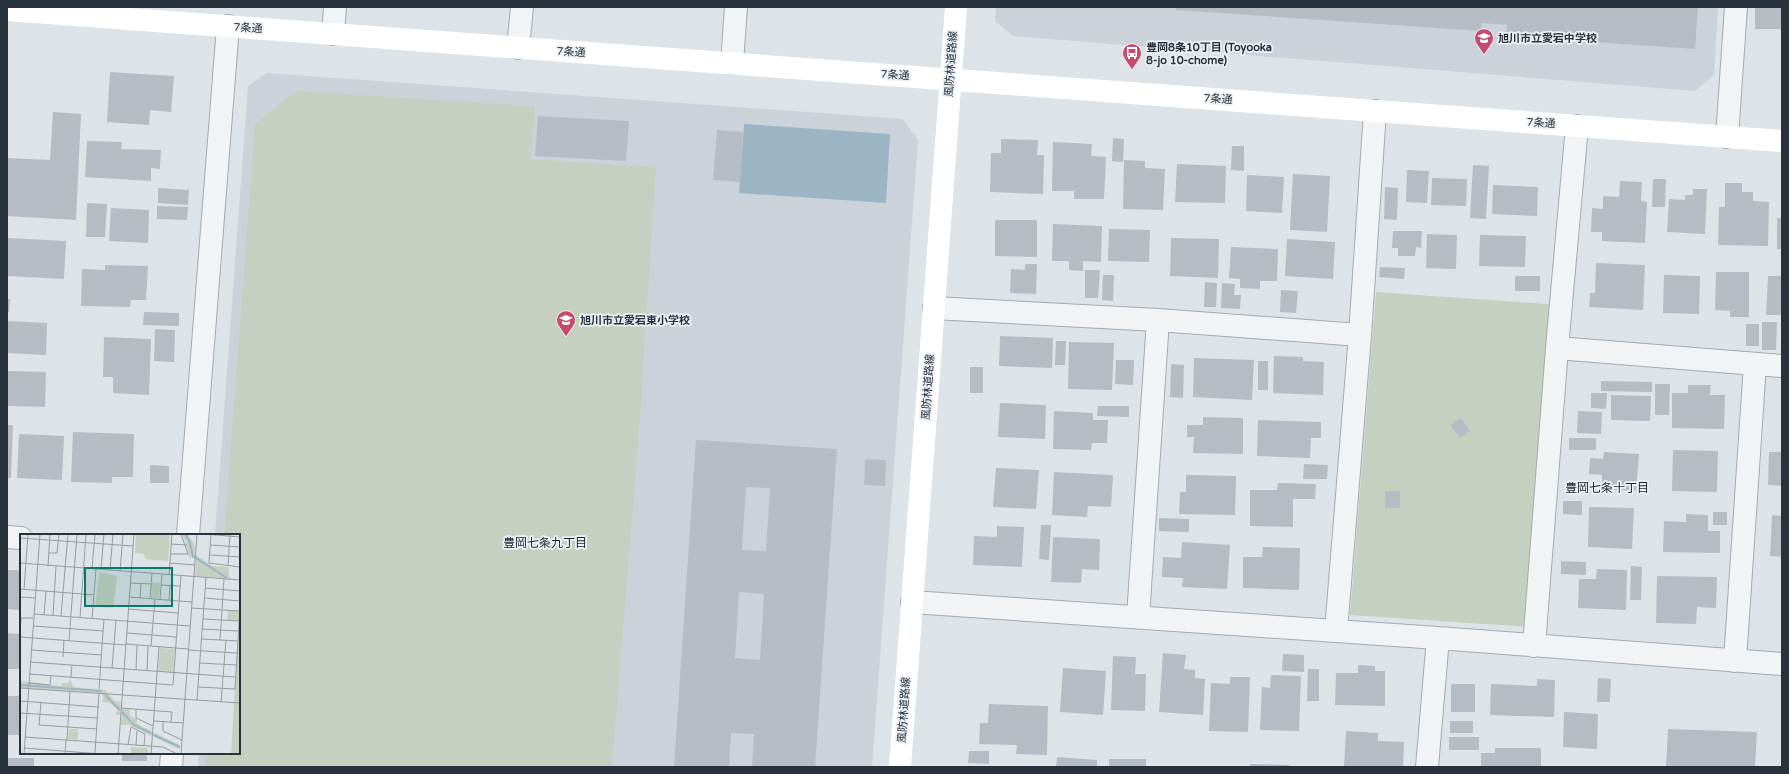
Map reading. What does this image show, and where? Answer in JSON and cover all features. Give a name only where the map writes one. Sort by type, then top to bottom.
[{"type":"street","points":[[334,34],[336,7]]},
{"type":"street","points":[[518,48],[522,7]]},
{"type":"street","points":[[732,63],[736,7]]},
{"type":"street","name":"風防林道路線","points":[[900,767],[956,7]]},
{"type":"street","points":[[1727,137],[1736,7]]},
{"type":"street","name":"7条通","points":[[7,10],[152,14],[228,26],[1782,141]]},
{"type":"street","points":[[188,534],[228,26]]},
{"type":"street","points":[[1336,631],[1360,335],[1374,111]]},
{"type":"street","points":[[1534,646],[1557,348],[1577,126]]},
{"type":"street","points":[[934,308],[1158,320],[1360,335]]},
{"type":"street","points":[[1138,616],[1158,320]]},
{"type":"street","points":[[1557,348],[1782,366]]},
{"type":"street","points":[[1735,661],[1755,364]]},
{"type":"street","points":[[7,537],[20,538]]},
{"type":"street","points":[[912,602],[1138,616],[1782,664]]},
{"type":"street","points":[[1427,767],[1438,638]]},
{"type":"street","points":[[171,767],[172,754]]},
{"type":"shaded area","name":"旭川市立愛宕中学校","points":[[996,7],[1718,7],[1714,75],[1695,91],[1013,36],[995,21]]},
{"type":"shaded area","name":"旭川市立愛宕東小学校","points":[[267,73],[903,119],[918,140],[872,767],[198,767],[199,754],[240,754],[240,534],[215,534],[248,86]]},
{"type":"green space","points":[[296,91],[535,106],[531,159],[656,167],[639,432],[612,767],[206,767],[207,754],[240,754],[240,534],[224,534],[255,124]]},
{"type":"green space","points":[[1376,292],[1549,304],[1528,627],[1350,615]]},
{"type":"water","points":[[744,124],[890,134],[886,203],[739,193]]},
{"type":"building","points":[[1176,7],[1698,7],[1695,49],[1506,36],[1507,25],[1481,23],[1481,31],[1176,10]]},
{"type":"building","points":[[1755,7],[1782,7],[1782,29],[1755,29]]},
{"type":"building","points":[[110,72],[174,76],[171,112],[150,110],[149,125],[107,122]]},
{"type":"building","points":[[53,112],[81,114],[76,220],[7,216],[7,158],[50,160]]},
{"type":"building","points":[[538,116],[629,121],[626,161],[535,156]]},
{"type":"building","points":[[717,130],[743,132],[740,182],[713,180]]},
{"type":"building","points":[[1113,138],[1124,139],[1123,162],[1112,161]]},
{"type":"building","points":[[1001,139],[1038,140],[1037,155],[1044,155],[1043,194],[990,192],[991,153],[1001,153]]},
{"type":"building","points":[[87,141],[122,142],[121,149],[161,150],[160,169],[151,168],[151,181],[85,177]]},
{"type":"building","points":[[1053,142],[1092,144],[1091,156],[1106,157],[1104,199],[1074,199],[1074,191],[1052,191]]},
{"type":"building","points":[[1232,146],[1244,146],[1244,171],[1231,170]]},
{"type":"building","points":[[1124,160],[1145,161],[1145,168],[1165,169],[1163,210],[1123,209]]},
{"type":"building","points":[[1177,164],[1226,166],[1225,203],[1175,202]]},
{"type":"building","points":[[1473,165],[1489,166],[1486,219],[1470,218]]},
{"type":"building","points":[[1407,170],[1429,171],[1427,203],[1406,202]]},
{"type":"building","points":[[1293,174],[1330,176],[1327,232],[1290,230]]},
{"type":"building","points":[[1247,175],[1284,177],[1282,213],[1246,211]]},
{"type":"building","points":[[1432,178],[1467,179],[1466,206],[1431,205]]},
{"type":"building","points":[[1653,179],[1666,179],[1665,207],[1652,207]]},
{"type":"building","points":[[1620,181],[1642,182],[1641,201],[1647,202],[1645,243],[1602,241],[1602,232],[1591,232],[1592,208],[1603,209],[1603,196],[1619,197]]},
{"type":"building","points":[[1725,183],[1742,183],[1742,192],[1753,192],[1753,201],[1769,202],[1768,246],[1718,245],[1719,207],[1725,207]]},
{"type":"building","points":[[1493,185],[1538,187],[1537,216],[1492,214]]},
{"type":"building","points":[[1385,187],[1398,188],[1397,220],[1384,219]]},
{"type":"building","points":[[158,188],[189,190],[188,205],[158,203]]},
{"type":"building","points":[[1693,189],[1707,189],[1705,234],[1667,232],[1669,199],[1685,200],[1685,195],[1693,195]]},
{"type":"building","points":[[87,203],[107,204],[105,237],[86,237]]},
{"type":"building","points":[[157,206],[188,207],[187,220],[157,219]]},
{"type":"building","points":[[111,208],[149,210],[148,243],[109,241]]},
{"type":"building","points":[[1777,218],[1782,218],[1782,249],[1777,249]]},
{"type":"building","points":[[995,220],[1037,220],[1037,257],[995,256]]},
{"type":"building","points":[[1053,224],[1102,226],[1101,262],[1083,261],[1083,271],[1069,270],[1069,261],[1052,261]]},
{"type":"building","points":[[1109,229],[1150,230],[1149,262],[1108,261]]},
{"type":"building","points":[[1393,231],[1422,231],[1421,248],[1416,247],[1415,256],[1398,256],[1398,248],[1392,248]]},
{"type":"building","points":[[1427,234],[1457,235],[1456,269],[1426,268]]},
{"type":"building","points":[[1480,235],[1526,236],[1525,267],[1479,266]]},
{"type":"building","points":[[7,238],[66,241],[64,279],[7,276]]},
{"type":"building","points":[[1171,238],[1219,239],[1218,278],[1170,276]]},
{"type":"building","points":[[1287,239],[1335,242],[1333,279],[1285,276]]},
{"type":"building","points":[[1231,247],[1278,249],[1277,281],[1260,281],[1260,289],[1240,288],[1240,279],[1229,278]]},
{"type":"building","points":[[1596,263],[1645,265],[1643,310],[1589,307],[1590,293],[1595,293]]},
{"type":"building","points":[[1025,264],[1037,264],[1036,294],[1010,293],[1011,269],[1025,270]]},
{"type":"building","points":[[105,265],[148,266],[146,300],[131,300],[130,307],[81,306],[82,269],[105,270]]},
{"type":"building","points":[[1380,267],[1405,268],[1404,279],[1379,277]]},
{"type":"building","points":[[1085,270],[1100,270],[1098,298],[1085,298]]},
{"type":"building","points":[[1716,272],[1749,272],[1749,317],[1730,317],[1730,311],[1715,310]]},
{"type":"building","points":[[1103,275],[1114,275],[1113,301],[1102,300]]},
{"type":"building","points":[[1664,275],[1700,276],[1699,314],[1663,313]]},
{"type":"building","points":[[1515,276],[1540,276],[1540,291],[1515,291]]},
{"type":"building","points":[[1768,276],[1782,276],[1782,315],[1766,315]]},
{"type":"building","points":[[1205,282],[1217,283],[1216,307],[1204,307]]},
{"type":"building","points":[[1222,283],[1235,284],[1234,295],[1241,295],[1240,309],[1221,308]]},
{"type":"building","points":[[1281,290],[1298,291],[1296,313],[1280,312]]},
{"type":"building","points":[[7,299],[10,299],[9,312],[7,312]]},
{"type":"building","points":[[144,312],[179,313],[179,326],[143,325]]},
{"type":"building","points":[[7,321],[47,323],[46,355],[7,353]]},
{"type":"building","points":[[1762,322],[1777,322],[1776,350],[1762,350]]},
{"type":"building","points":[[1746,324],[1759,324],[1759,346],[1746,346]]},
{"type":"building","points":[[155,329],[175,330],[174,362],[154,361]]},
{"type":"building","points":[[1000,336],[1053,338],[1052,368],[999,366]]},
{"type":"building","points":[[104,337],[151,339],[149,395],[113,393],[113,377],[103,377]]},
{"type":"building","points":[[1056,341],[1066,341],[1065,365],[1055,365]]},
{"type":"building","points":[[1069,342],[1114,343],[1112,390],[1068,389]]},
{"type":"building","points":[[1274,356],[1303,357],[1303,361],[1324,362],[1323,395],[1273,393]]},
{"type":"building","points":[[1194,358],[1254,360],[1252,400],[1193,397]]},
{"type":"building","points":[[1116,360],[1134,360],[1133,385],[1115,384]]},
{"type":"building","points":[[1258,361],[1268,361],[1268,390],[1258,390]]},
{"type":"building","points":[[1171,364],[1184,365],[1183,398],[1170,397]]},
{"type":"building","points":[[970,367],[983,367],[983,393],[970,393]]},
{"type":"building","points":[[7,371],[46,372],[45,407],[7,406]]},
{"type":"building","points":[[1601,381],[1652,382],[1652,392],[1601,391]]},
{"type":"building","points":[[1655,384],[1670,384],[1669,415],[1655,415]]},
{"type":"building","points":[[1688,385],[1711,385],[1710,395],[1725,395],[1724,429],[1672,428],[1672,393],[1688,393]]},
{"type":"building","points":[[1591,393],[1607,393],[1606,409],[1591,408]]},
{"type":"building","points":[[1611,395],[1651,396],[1650,421],[1611,420]]},
{"type":"building","points":[[1000,403],[1046,405],[1045,439],[998,437]]},
{"type":"building","points":[[1098,406],[1129,406],[1129,417],[1097,416]]},
{"type":"building","points":[[1054,411],[1093,413],[1093,420],[1108,420],[1107,443],[1092,443],[1091,450],[1053,449]]},
{"type":"building","points":[[1578,411],[1602,412],[1601,434],[1577,433]]},
{"type":"building","points":[[1203,417],[1243,418],[1243,454],[1193,453],[1194,437],[1187,437],[1187,425],[1203,425]]},
{"type":"building","points":[[1461,418],[1470,431],[1460,438],[1450,425]]},
{"type":"building","points":[[1258,420],[1321,422],[1321,438],[1311,438],[1310,458],[1257,456]]},
{"type":"building","points":[[7,425],[13,425],[11,478],[7,478]]},
{"type":"building","points":[[73,432],[134,434],[133,477],[112,477],[112,483],[71,482]]},
{"type":"building","points":[[19,434],[64,436],[62,480],[17,478]]},
{"type":"building","points":[[1569,438],[1596,438],[1596,450],[1569,450]]},
{"type":"building","points":[[696,440],[837,449],[815,767],[752,767],[754,734],[731,733],[729,767],[674,767]],"holes":[[[746,487],[770,488],[766,551],[742,550]],[[739,592],[764,594],[760,660],[735,658]]]},
{"type":"building","points":[[1673,450],[1718,451],[1717,492],[1672,491]]},
{"type":"building","points":[[1604,452],[1639,454],[1636,491],[1602,489],[1602,475],[1589,474],[1590,458],[1603,459]]},
{"type":"building","points":[[1769,452],[1782,452],[1782,486],[1768,485]]},
{"type":"building","points":[[865,459],[886,460],[885,486],[864,485]]},
{"type":"building","points":[[1304,464],[1328,465],[1327,479],[1303,479]]},
{"type":"building","points":[[150,465],[169,466],[169,483],[150,483]]},
{"type":"building","points":[[996,468],[1039,470],[1036,509],[993,507]]},
{"type":"building","points":[[1054,472],[1113,475],[1111,507],[1088,506],[1087,517],[1052,515]]},
{"type":"building","points":[[1186,475],[1236,476],[1235,515],[1179,514],[1180,492],[1186,492]]},
{"type":"building","points":[[1278,483],[1316,484],[1315,499],[1293,499],[1293,527],[1250,526],[1250,490],[1277,490]]},
{"type":"building","points":[[1385,491],[1400,491],[1400,508],[1385,508]]},
{"type":"building","points":[[1563,501],[1582,501],[1582,515],[1563,514]]},
{"type":"building","points":[[1589,507],[1634,508],[1632,549],[1588,547]]},
{"type":"building","points":[[1713,512],[1727,512],[1727,525],[1713,525]]},
{"type":"building","points":[[1686,514],[1708,515],[1708,531],[1720,531],[1720,553],[1663,552],[1664,521],[1686,522]]},
{"type":"building","points":[[1772,515],[1782,516],[1782,557],[1770,556]]},
{"type":"building","points":[[1159,518],[1189,519],[1189,532],[1159,531]]},
{"type":"building","points":[[1041,525],[1051,525],[1049,560],[1039,559]]},
{"type":"building","points":[[997,526],[1024,527],[1022,567],[973,565],[974,536],[997,537]]},
{"type":"building","points":[[1053,537],[1100,539],[1099,570],[1082,569],[1081,583],[1051,582]]},
{"type":"building","points":[[1182,542],[1230,545],[1227,589],[1182,587],[1183,578],[1162,577],[1163,557],[1181,558]]},
{"type":"building","points":[[1263,547],[1300,548],[1299,590],[1243,588],[1243,557],[1262,557]]},
{"type":"building","points":[[1561,561],[1586,562],[1586,575],[1561,574]]},
{"type":"building","points":[[1631,566],[1642,567],[1641,600],[1630,600]]},
{"type":"building","points":[[1597,569],[1627,570],[1626,610],[1578,608],[1579,579],[1596,579]]},
{"type":"building","points":[[7,570],[20,570],[19,610],[7,609]]},
{"type":"building","points":[[1657,576],[1717,577],[1716,608],[1697,607],[1696,624],[1656,623]]},
{"type":"building","points":[[7,633],[20,634],[20,669],[7,669]]},
{"type":"building","points":[[1163,653],[1186,655],[1184,669],[1195,670],[1195,678],[1205,679],[1203,715],[1159,712]]},
{"type":"building","points":[[1283,654],[1304,655],[1304,672],[1282,671]]},
{"type":"building","points":[[1113,656],[1136,657],[1135,674],[1146,674],[1145,711],[1111,710]]},
{"type":"building","points":[[1358,665],[1375,666],[1375,671],[1385,671],[1385,706],[1335,705],[1336,673],[1358,673]]},
{"type":"building","points":[[1063,668],[1106,671],[1103,715],[1060,712]]},
{"type":"building","points":[[1308,669],[1319,669],[1319,701],[1307,701]]},
{"type":"building","points":[[1271,675],[1301,676],[1299,731],[1260,730],[1262,687],[1270,688]]},
{"type":"building","points":[[1230,677],[1250,677],[1248,732],[1209,731],[1211,683],[1230,684]]},
{"type":"building","points":[[1598,678],[1611,679],[1610,702],[1597,702]]},
{"type":"building","points":[[1537,679],[1555,680],[1554,717],[1490,715],[1491,684],[1537,686]]},
{"type":"building","points":[[1451,684],[1475,684],[1475,712],[1451,712]]},
{"type":"building","points":[[7,696],[20,696],[20,735],[7,735]]},
{"type":"building","points":[[989,704],[1048,706],[1047,755],[1016,754],[1017,745],[979,744],[980,723],[988,723]]},
{"type":"building","points":[[1564,712],[1598,714],[1597,749],[1563,747]]},
{"type":"building","points":[[1450,721],[1473,721],[1473,733],[1450,733]]},
{"type":"building","points":[[1668,729],[1757,732],[1755,767],[1666,767]]},
{"type":"building","points":[[1346,731],[1378,733],[1378,741],[1404,742],[1403,767],[1344,767]]},
{"type":"building","points":[[1449,737],[1479,737],[1479,750],[1449,750]]},
{"type":"building","points":[[1495,748],[1541,748],[1541,767],[1481,767],[1481,753],[1495,753]]},
{"type":"building","points":[[969,751],[989,751],[989,764],[968,763]]},
{"type":"building","points":[[122,754],[147,754],[147,761],[122,761]]},
{"type":"building","points":[[1057,757],[1097,760],[1097,767],[1056,767]]},
{"type":"building","points":[[7,758],[34,758],[34,767],[7,767]]},
{"type":"building","points":[[1109,759],[1146,759],[1146,767],[1109,767]]},
{"type":"building","points":[[1250,764],[1289,765],[1289,767],[1250,767]]},
{"type":"place","name":"旭川市立愛宕中学校","points":[[1484,55]]},
{"type":"place","name":"豊岡8条10丁目 (Toyooka 8-jo 10-chome)","points":[[1132,70]]},
{"type":"place","name":"旭川市立愛宕東小学校","points":[[566,337]]},
{"type":"district","name":"豊岡七条十丁目","points":[[1607,488]]},
{"type":"district","name":"豊岡七条九丁目","points":[[545,543]]}]
